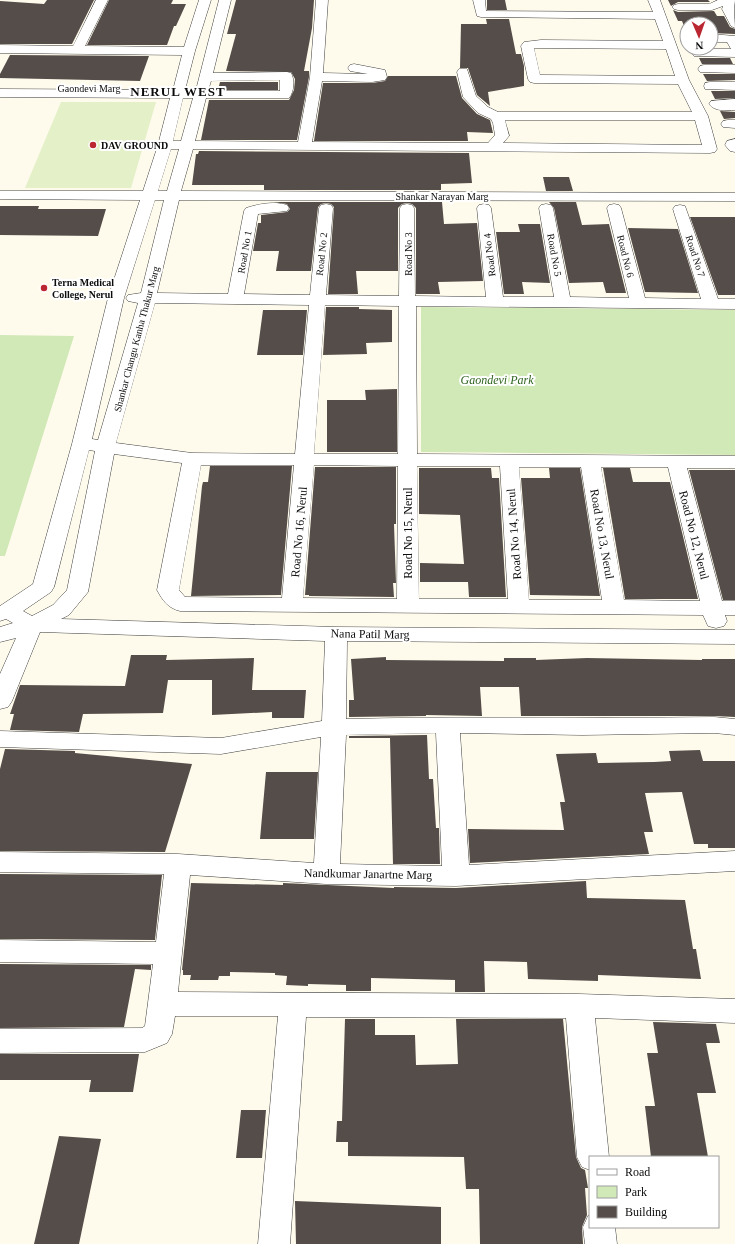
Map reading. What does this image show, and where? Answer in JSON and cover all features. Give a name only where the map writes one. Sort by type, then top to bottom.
[{"type":"street","points":[[77,50],[102,0]]},
{"type":"street","points":[[4,613],[42,587],[81,444],[116,298],[165,145],[204,0]]},
{"type":"street","name":"Shankar Changu Kanha Thakur Marg","points":[[0,635],[32,625],[61,610],[77,592],[106,446],[148,298],[173,195],[211,58],[225,0]]},
{"type":"street","points":[[304,146],[316,77],[322,0]]},
{"type":"street","points":[[479,0],[481,14],[660,16]]},
{"type":"street","points":[[165,145],[304,146],[496,143],[710,149],[701,116],[683,80],[654,0]]},
{"type":"street","points":[[678,7],[712,7],[715,4],[730,4],[735,24]]},
{"type":"street","points":[[719,39],[732,40],[735,46]]},
{"type":"street","points":[[670,45],[541,44],[527,46],[534,79],[683,80]]},
{"type":"street","points":[[0,49],[77,50],[188,55],[211,58]]},
{"type":"street","points":[[719,53],[735,53]]},
{"type":"street","points":[[316,77],[381,77],[381,74],[378,72],[354,68]]},
{"type":"street","points":[[704,69],[735,69]]},
{"type":"street","points":[[463,72],[470,97],[483,110],[496,116],[701,116]]},
{"type":"street","points":[[287,76],[281,84],[286,93],[284,95],[203,86],[252,78],[287,76]]},
{"type":"street","name":"Gaondevi Marg","points":[[0,93],[179,91],[203,86]]},
{"type":"street","points":[[710,86],[735,86]]},
{"type":"street","name":"Gaondevi Marg","points":[[0,87],[179,91]]},
{"type":"street","points":[[735,103],[716,104],[720,106],[735,106]]},
{"type":"street","points":[[613,106],[627,108],[664,126],[679,128]]},
{"type":"street","points":[[620,126],[641,124],[646,116],[657,109],[666,107]]},
{"type":"street","points":[[496,116],[500,123],[502,136],[496,143]]},
{"type":"street","points":[[431,136],[496,143]]},
{"type":"street","points":[[735,143],[732,145],[735,148]]},
{"type":"street","name":"Shankar Narayan Marg","points":[[0,195],[150,194],[735,197]]},
{"type":"street","points":[[326,208],[735,209]]},
{"type":"street","name":"Road No 1","points":[[235,299],[251,211],[256,209],[326,208]]},
{"type":"street","name":"Road No 2","points":[[305,460],[317,300],[326,208]]},
{"type":"street","name":"Road No 3","points":[[408,208],[408,460]]},
{"type":"street","name":"Road No 4","points":[[484,208],[495,302]]},
{"type":"street","name":"Road No 5","points":[[546,208],[563,302]]},
{"type":"street","name":"Road No 6","points":[[614,208],[638,303]]},
{"type":"street","name":"Road No 7","points":[[680,209],[711,304]]},
{"type":"street","points":[[116,298],[735,304]]},
{"type":"street","points":[[81,444],[106,446],[192,459],[735,462]]},
{"type":"street","points":[[192,459],[168,590],[172,598],[180,604],[735,608]]},
{"type":"street","name":"Road No 16, Nerul","points":[[292,605],[305,460]]},
{"type":"street","name":"Road No 15, Nerul","points":[[408,460],[408,606]]},
{"type":"street","name":"Road No 14, Nerul","points":[[509,461],[519,607]]},
{"type":"street","name":"Road No 13, Nerul","points":[[590,461],[614,608]]},
{"type":"street","name":"Road No 12, Nerul","points":[[676,462],[712,608],[728,638]]},
{"type":"street","name":"Nana Patil Marg","points":[[4,613],[32,625],[336,634],[728,638]]},
{"type":"street","points":[[0,701],[32,625]]},
{"type":"street","points":[[326,874],[334,727],[336,634]]},
{"type":"street","points":[[448,725],[456,876]]},
{"type":"street","points":[[0,739],[221,746],[334,727],[448,725],[582,727],[714,725],[735,727]]},
{"type":"street","name":"Nandkumar Janartne Marg","points":[[0,862],[178,864],[326,874],[456,876],[735,861]]},
{"type":"street","points":[[0,1041],[144,1040],[157,1034],[160,1024],[178,864]]},
{"type":"street","points":[[0,951],[168,953]]},
{"type":"street","points":[[162,1004],[579,1006],[735,1011]]},
{"type":"street","points":[[274,1244],[293,1004]]},
{"type":"street","points":[[579,1006],[593,1156]]},
{"type":"street","points":[[599,1228],[601,1244]]},
{"type":"green space","name":"DAV GROUND","points":[[61,102],[156,102],[131,188],[25,188]]},
{"type":"green space","name":"Gaondevi Park","points":[[421,307],[735,310],[735,455],[421,452]]},
{"type":"green space","points":[[0,335],[74,336],[5,556],[0,556]]},
{"type":"building","points":[[47,0],[94,0],[72,44],[0,44],[0,1],[44,4]]},
{"type":"building","points":[[109,0],[173,0],[171,4],[186,4],[176,26],[174,26],[167,45],[87,45]]},
{"type":"building","points":[[236,0],[314,0],[312,28],[304,71],[309,71],[309,77],[297,140],[201,140],[209,100],[289,100],[294,90],[295,79],[291,72],[226,71],[236,34],[227,34]]},
{"type":"building","points":[[487,0],[505,0],[507,10],[487,10]]},
{"type":"building","points":[[668,0],[708,0],[710,2],[678,2],[671,6]]},
{"type":"building","points":[[673,10],[678,12],[714,11],[717,16],[679,16],[678,21]]},
{"type":"building","points":[[719,16],[724,16],[730,27],[735,29],[735,34],[719,33]]},
{"type":"building","points":[[486,19],[509,19],[516,54],[521,54],[524,66],[524,86],[488,92],[490,106],[477,95],[468,68],[460,68],[461,24],[487,24]]},
{"type":"building","points":[[10,55],[149,56],[140,81],[0,78],[0,74]]},
{"type":"building","points":[[699,58],[730,58],[733,64],[702,64]]},
{"type":"building","points":[[703,74],[735,74],[735,80],[707,81]]},
{"type":"building","points":[[388,76],[456,76],[462,98],[477,114],[490,120],[493,133],[467,132],[468,141],[314,141],[323,83],[372,83],[385,81]]},
{"type":"building","points":[[220,82],[278,82],[278,90],[218,90]]},
{"type":"building","points":[[711,91],[735,91],[735,98],[715,99]]},
{"type":"building","points":[[720,111],[735,112],[735,118],[724,119]]},
{"type":"building","points":[[199,151],[469,153],[472,183],[441,184],[441,190],[264,190],[264,185],[192,185],[196,154],[198,154]]},
{"type":"building","points":[[543,177],[569,177],[573,191],[546,191]]},
{"type":"building","points":[[273,202],[442,202],[444,224],[477,223],[483,281],[438,282],[440,294],[416,294],[416,208],[412,204],[407,203],[402,204],[398,208],[398,271],[356,271],[358,294],[328,294],[334,207],[331,204],[326,203],[321,204],[318,207],[311,271],[276,271],[279,251],[253,251],[258,223],[261,223],[261,215],[287,212],[290,209],[287,204]]},
{"type":"building","points":[[549,202],[576,202],[582,225],[609,224],[626,293],[606,293],[603,282],[569,283],[554,208]]},
{"type":"building","points":[[0,206],[39,206],[38,209],[106,209],[98,236],[0,235]]},
{"type":"building","points":[[690,217],[735,217],[735,295],[718,295]]},
{"type":"building","points":[[518,224],[540,224],[550,283],[522,282],[524,294],[504,294],[496,232],[520,232]]},
{"type":"building","points":[[628,228],[678,229],[698,293],[645,292]]},
{"type":"building","points":[[326,307],[359,307],[359,309],[392,310],[392,342],[366,343],[367,354],[323,355]]},
{"type":"building","points":[[263,310],[307,310],[303,355],[257,355]]},
{"type":"building","points":[[397,389],[397,452],[327,452],[327,400],[366,400],[365,390]]},
{"type":"building","points":[[210,466],[292,466],[281,595],[191,596],[202,486],[203,482],[208,482]]},
{"type":"building","points":[[315,467],[396,467],[396,524],[394,524],[396,583],[393,583],[394,597],[305,595]]},
{"type":"building","points":[[419,468],[491,468],[492,478],[499,478],[506,597],[469,597],[468,582],[420,582],[420,563],[464,564],[460,515],[419,514]]},
{"type":"building","points":[[549,468],[580,468],[600,596],[530,595],[521,478],[550,478]]},
{"type":"building","points":[[603,468],[630,468],[633,482],[670,482],[698,599],[625,599]]},
{"type":"building","points":[[689,470],[735,470],[735,600],[723,600]]},
{"type":"building","points":[[131,655],[167,655],[166,660],[254,658],[252,690],[306,690],[304,718],[272,718],[272,712],[212,715],[212,680],[168,680],[163,713],[83,714],[79,732],[10,730],[14,714],[10,714],[20,685],[125,686]]},
{"type":"building","points":[[386,657],[386,660],[504,661],[504,658],[536,658],[536,660],[587,658],[702,660],[735,659],[735,717],[521,716],[519,687],[480,687],[482,716],[426,715],[349,717],[349,700],[354,700],[351,659]]},
{"type":"building","points":[[427,735],[429,779],[433,779],[436,828],[439,828],[440,864],[393,864],[390,738],[349,738],[349,736]]},
{"type":"building","points":[[5,749],[75,751],[75,753],[192,764],[165,852],[0,851],[0,769]]},
{"type":"building","points":[[700,750],[703,761],[735,761],[735,848],[708,848],[708,844],[694,844],[682,792],[645,793],[653,832],[644,832],[649,854],[470,863],[468,829],[564,830],[560,802],[565,802],[556,754],[596,753],[598,763],[654,762],[671,761],[669,751]]},
{"type":"building","points":[[266,772],[318,772],[314,839],[260,839]]},
{"type":"building","points":[[0,874],[162,875],[155,940],[0,939]]},
{"type":"building","points":[[586,881],[587,898],[685,900],[693,949],[696,949],[701,979],[598,975],[598,981],[528,979],[527,962],[484,961],[485,992],[455,992],[455,980],[371,978],[371,991],[346,991],[346,985],[286,985],[287,976],[275,975],[275,973],[230,972],[230,976],[219,976],[218,980],[190,980],[191,975],[183,975],[182,970],[191,883],[283,885],[283,883],[394,888],[456,888]]},
{"type":"building","points":[[0,964],[151,965],[151,970],[135,969],[124,1027],[0,1028]]},
{"type":"building","points":[[345,1019],[375,1019],[375,1035],[415,1035],[416,1065],[458,1064],[456,1019],[563,1019],[576,1157],[581,1168],[585,1170],[588,1188],[585,1188],[587,1215],[582,1227],[583,1244],[480,1244],[479,1189],[466,1189],[464,1157],[348,1156],[348,1142],[336,1142],[337,1121],[342,1121]]},
{"type":"building","points":[[653,1022],[716,1024],[720,1043],[706,1043],[716,1093],[697,1093],[708,1156],[651,1156],[645,1106],[655,1106],[647,1053],[658,1053]]},
{"type":"building","points":[[0,1054],[139,1054],[133,1092],[89,1092],[91,1080],[0,1080]]},
{"type":"building","points":[[241,1110],[266,1110],[262,1158],[236,1158]]},
{"type":"building","points":[[59,1136],[101,1139],[79,1244],[34,1244]]},
{"type":"building","points":[[295,1201],[441,1207],[441,1244],[296,1244]]},
{"type":"place","name":"DAV GROUND","points":[[93,145]]},
{"type":"place","name":"Terna Medical College, Nerul","points":[[44,288]]},
{"type":"district","name":"NERUL WEST","points":[[178,91]]}]
